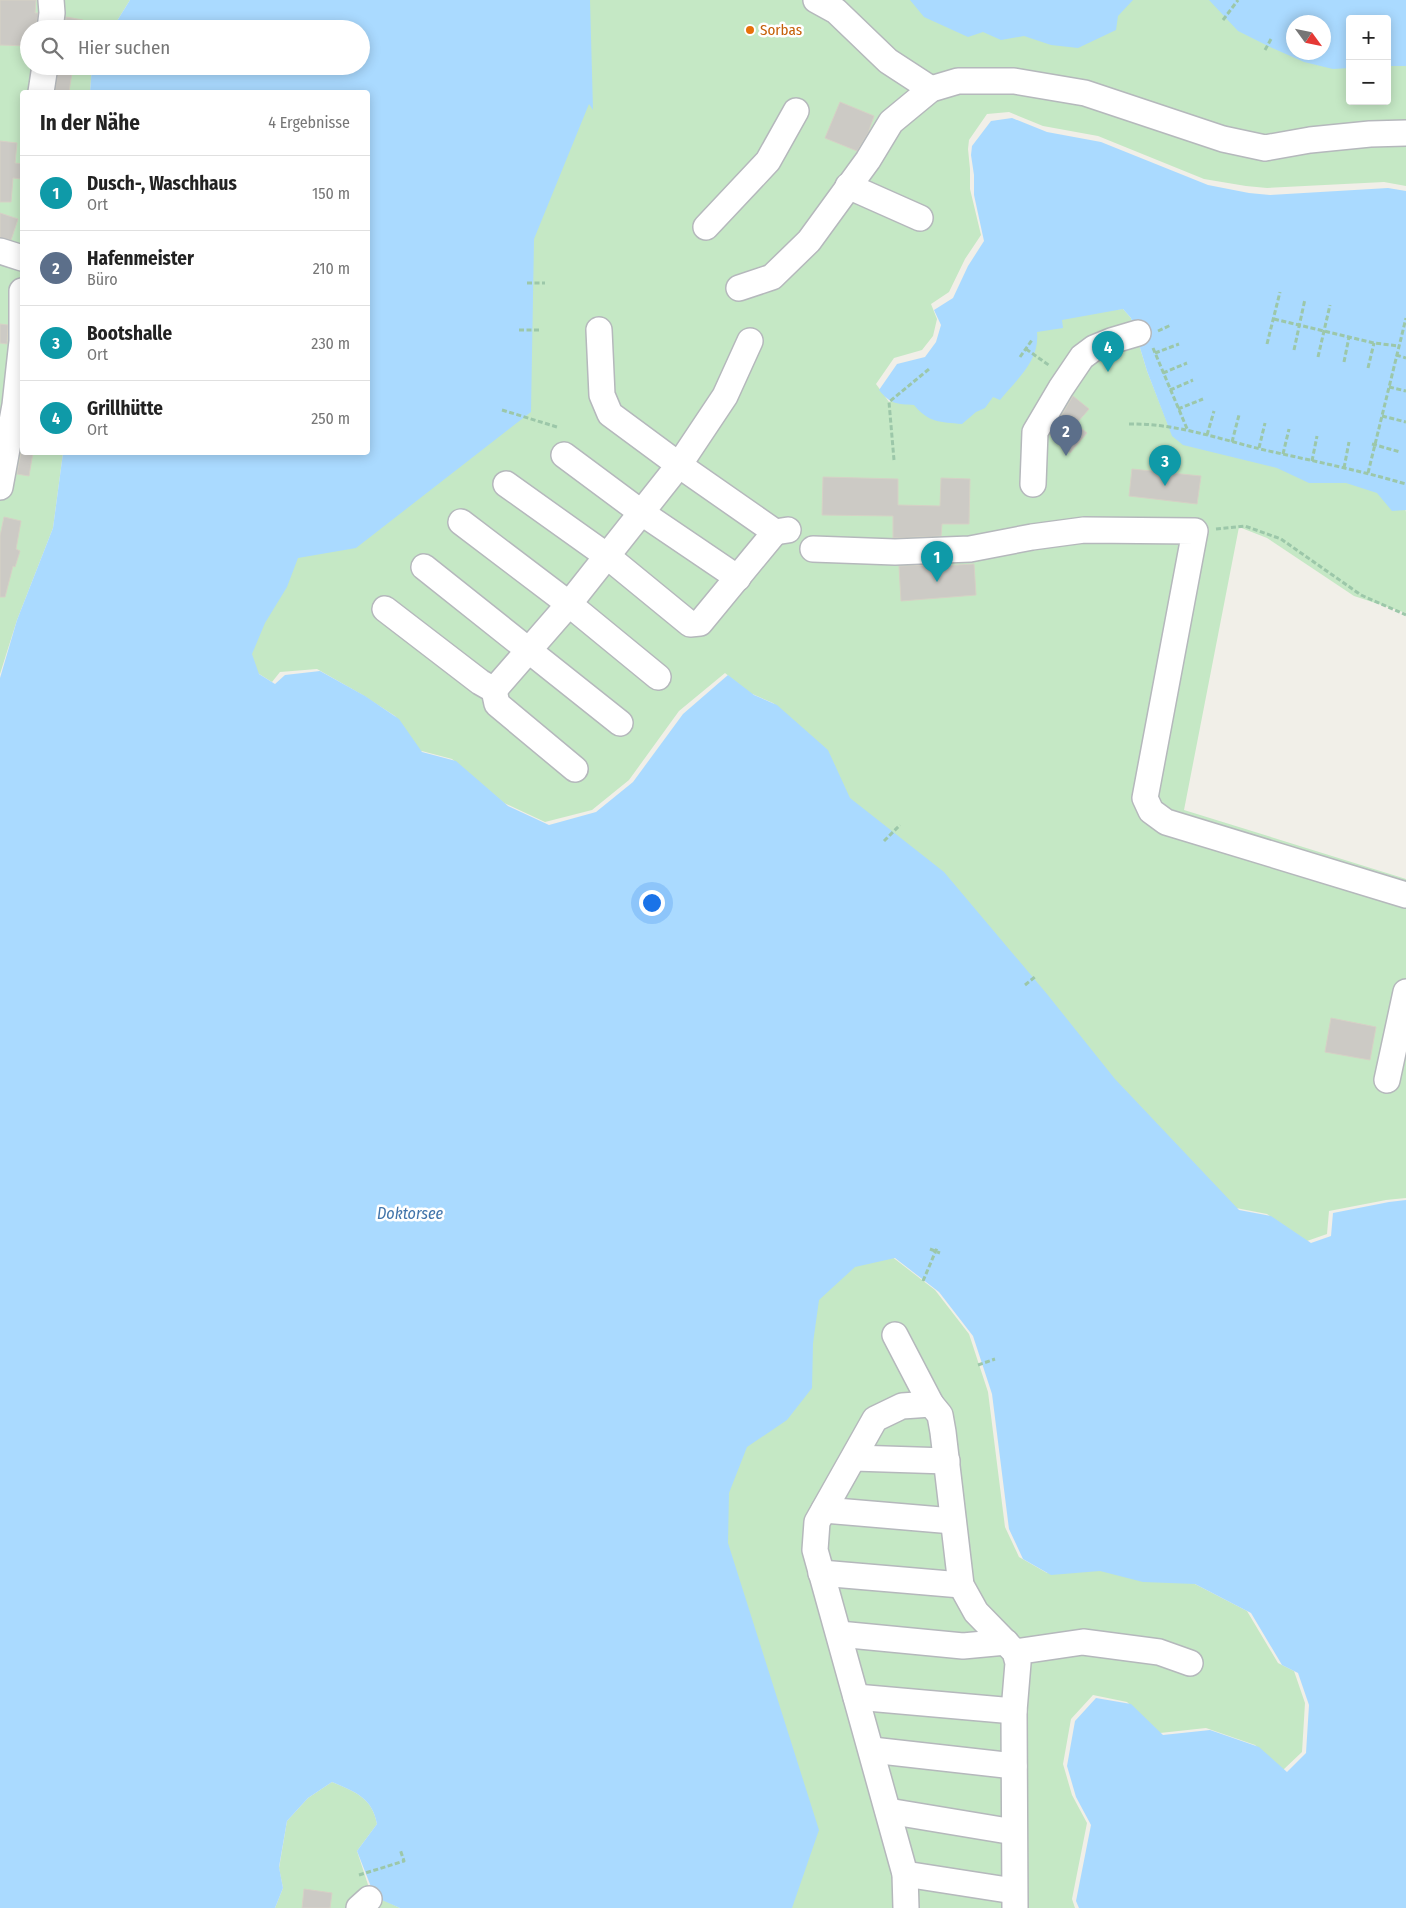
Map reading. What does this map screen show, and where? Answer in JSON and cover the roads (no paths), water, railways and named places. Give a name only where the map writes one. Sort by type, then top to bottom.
[{"type":"lane","points":[[51,20],[52,0]]},
{"type":"lane","points":[[816,0],[836,11],[888,61],[931,89]]},
{"type":"lane","points":[[42,90],[44,75]]},
{"type":"lane","points":[[739,288],[772,277],[809,241],[868,160],[891,122],[931,89],[958,81],[1014,81],[1085,93],[1223,139],[1265,148],[1310,140],[1406,133]]},
{"type":"lane","points":[[706,227],[768,161],[796,111]]},
{"type":"lane","points":[[848,186],[920,218]]},
{"type":"lane","points":[[0,251],[20,257]]},
{"type":"lane","points":[[506,484],[607,556],[690,624],[700,622],[782,531],[679,466],[610,414],[602,395],[598,330]]},
{"type":"lane","points":[[1033,484],[1035,432],[1082,357],[1094,348],[1111,341],[1148,336]]},
{"type":"lane","points":[[494,690],[569,604],[679,466],[725,396],[750,341]]},
{"type":"lane","points":[[0,487],[15,405],[20,359]]},
{"type":"lane","points":[[564,455],[642,513],[738,578]]},
{"type":"lane","points":[[461,522],[569,604],[658,677]]},
{"type":"lane","points":[[813,549],[895,552],[970,549],[1032,537],[1084,530],[1195,531],[1145,798],[1151,811],[1166,822],[1406,895]]},
{"type":"lane","points":[[424,567],[620,723]]},
{"type":"lane","points":[[385,609],[480,682],[494,690],[497,704],[575,769]]},
{"type":"lane","points":[[1387,1080],[1406,992]]},
{"type":"lane","points":[[895,1335],[931,1404],[940,1415],[951,1487],[961,1585],[976,1612],[1010,1647],[1018,1663],[1014,1711],[1015,1900],[905,1874]]},
{"type":"lane","points":[[906,1908],[905,1874],[815,1550],[817,1522],[875,1419],[902,1406],[931,1404]]},
{"type":"lane","points":[[854,1458],[947,1461]]},
{"type":"lane","points":[[824,1510],[953,1520]]},
{"type":"lane","points":[[821,1573],[961,1585]]},
{"type":"lane","points":[[839,1634],[963,1646],[1010,1647],[1083,1642],[1159,1652],[1190,1663]]},
{"type":"lane","points":[[856,1697],[1014,1711]]},
{"type":"lane","points":[[872,1750],[1014,1766]]},
{"type":"lane","points":[[888,1811],[1014,1832]]},
{"type":"water","name":"Doktorsee","points":[[130,0],[590,0],[593,110],[589,104],[534,239],[531,412],[356,548],[298,558],[287,587],[265,623],[252,654],[259,674],[275,684],[285,675],[320,671],[365,696],[399,719],[422,752],[456,761],[508,806],[549,825],[596,812],[633,782],[683,714],[728,675],[754,695],[777,705],[828,750],[850,798],[944,872],[1047,994],[1115,1079],[1239,1210],[1271,1216],[1311,1243],[1331,1236],[1333,1213],[1406,1200],[1406,1908],[1079,1908],[1076,1901],[1091,1825],[1076,1797],[1067,1766],[1075,1721],[1096,1698],[1131,1704],[1163,1735],[1210,1730],[1259,1747],[1287,1772],[1306,1753],[1309,1705],[1298,1673],[1282,1665],[1251,1613],[1195,1584],[1143,1582],[1100,1571],[1051,1575],[1023,1559],[1009,1529],[992,1394],[973,1336],[939,1292],[895,1258],[855,1267],[819,1300],[813,1343],[812,1388],[787,1420],[747,1447],[729,1493],[728,1543],[819,1830],[792,1908],[400,1908],[375,1897],[357,1851],[377,1824],[371,1807],[367,1801],[355,1793],[332,1782],[308,1798],[287,1821],[279,1867],[283,1888],[275,1908],[0,1908],[0,678],[17,620],[53,528],[63,455],[370,455],[370,90],[90,90],[91,75],[370,75],[370,20],[118,20]]},
{"type":"water","points":[[910,0],[1133,0],[1118,16],[1116,30],[1078,48],[1051,45],[1024,36],[1001,40],[983,32],[968,37],[924,17]]},
{"type":"water","points":[[1209,0],[1406,0],[1406,66],[1391,66],[1391,15],[1346,15],[1346,68],[1333,69],[1300,60],[1331,60],[1331,15],[1286,15],[1286,54],[1238,31]]},
{"type":"water","points":[[1012,118],[1047,132],[1101,142],[1208,185],[1249,193],[1270,195],[1388,188],[1406,191],[1406,510],[1392,511],[1377,493],[1346,483],[1309,483],[1277,468],[1183,445],[1172,436],[1147,371],[1131,318],[1123,309],[1062,320],[1063,328],[1037,332],[1035,352],[1020,377],[1000,400],[993,397],[985,408],[976,412],[962,424],[935,420],[919,411],[914,405],[894,402],[883,395],[879,390],[897,364],[925,357],[936,342],[941,325],[934,310],[953,298],[968,266],[984,241],[974,195],[972,146],[991,121]]},
{"type":"place","name":"Sorbas","points":[[750,30]]},
{"type":"place","name":"Grillhütte","points":[[1108,372]]},
{"type":"place","name":"Hafenmeister","points":[[1066,456]]},
{"type":"place","name":"Bootshalle","points":[[1165,486]]},
{"type":"place","name":"Dusch-, Waschhaus","points":[[937,582]]}]
